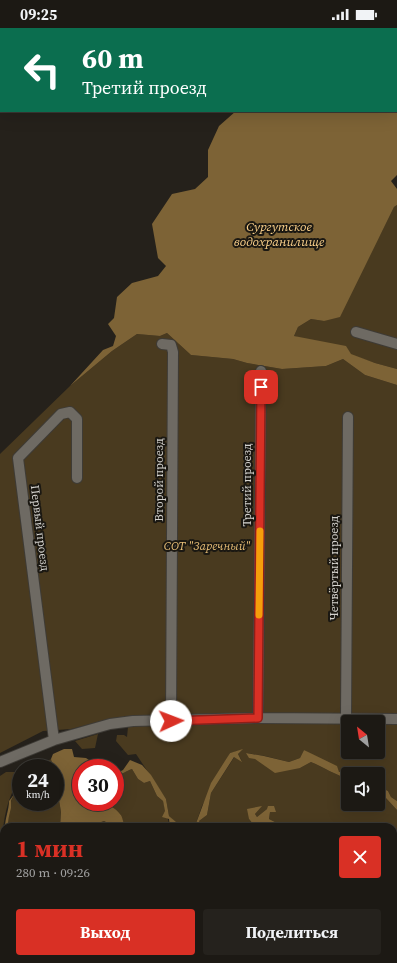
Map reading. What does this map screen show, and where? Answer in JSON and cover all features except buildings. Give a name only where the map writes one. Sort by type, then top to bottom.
[{"type":"street","points":[[356,332],[397,344]]},
{"type":"street","name":"Второй проезд","points":[[162,344],[171,345],[173,352],[171,721]]},
{"type":"street","name":"Третий проезд","points":[[258,718],[261,371]]},
{"type":"street","name":"Первый проезд","points":[[54,740],[18,458],[61,414],[70,412],[77,419],[77,478]]},
{"type":"street","name":"Четвёртый проезд","points":[[346,715],[348,417]]},
{"type":"street","points":[[0,759],[54,740],[110,724],[133,721],[258,718],[341,719]]},
{"type":"street","points":[[385,719],[397,719]]},
{"type":"green space","points":[[397,205],[397,369],[294,336],[298,327],[311,319],[324,321],[380,235],[394,207]]},
{"type":"green space","name":"СОТ \"Заречный\"","points":[[167,333],[191,355],[233,359],[282,369],[326,366],[343,359],[365,375],[397,385],[397,801],[391,797],[388,791],[385,790],[385,767],[341,767],[341,772],[339,772],[304,750],[300,758],[289,762],[246,753],[255,759],[300,768],[311,762],[341,776],[341,811],[385,811],[385,797],[397,810],[397,823],[275,823],[269,819],[270,812],[267,809],[257,817],[255,814],[261,807],[249,819],[252,823],[200,823],[199,821],[207,815],[211,793],[235,756],[242,761],[238,754],[242,750],[230,753],[202,806],[196,823],[172,823],[175,822],[169,816],[166,799],[136,754],[128,755],[116,741],[117,735],[124,735],[127,737],[129,717],[110,719],[71,729],[43,731],[0,753],[0,454],[70,386],[112,351],[137,334],[160,336]]},
{"type":"green space","points":[[98,734],[95,748],[82,749],[75,741]]},
{"type":"green space","points":[[132,769],[138,779],[144,783],[150,781],[157,796],[163,801],[169,823],[123,823],[120,814],[114,811],[124,811],[124,773]]},
{"type":"green space","points":[[6,772],[12,772],[12,793],[6,810],[4,823],[0,823],[0,776]]},
{"type":"green space","points":[[12,800],[12,811],[61,811],[60,823],[8,823]]},
{"type":"water","name":"Сургутское водохранилище","points":[[235,112],[397,112],[397,175],[391,181],[397,189],[397,205],[394,207],[340,317],[324,321],[311,319],[298,327],[294,336],[346,346],[351,354],[397,369],[397,385],[365,375],[343,359],[326,366],[282,369],[233,359],[191,355],[167,333],[160,336],[137,334],[112,351],[70,386],[103,350],[113,346],[116,336],[108,324],[114,318],[117,297],[132,283],[158,276],[166,266],[158,258],[152,224],[172,194],[195,189],[208,177],[208,150],[219,126]]},
{"type":"water","points":[[64,749],[72,749],[74,757],[88,759],[72,759],[72,811],[117,811],[121,815],[124,823],[108,823],[104,821],[98,823],[60,823],[61,811],[64,811],[64,759],[51,759],[53,754]]},
{"type":"water","points":[[243,749],[238,754],[242,762],[234,757],[211,793],[207,815],[199,821],[200,823],[196,823],[211,783],[230,753]]},
{"type":"water","points":[[304,750],[337,766],[339,772],[341,772],[341,776],[311,762],[300,768],[275,773],[255,759],[249,758],[246,753],[289,762],[300,758]]},
{"type":"water","points":[[130,760],[142,765],[151,775],[166,799],[169,816],[176,822],[170,823],[169,819],[162,817],[165,811],[163,801],[157,796],[150,781],[144,783],[138,779],[132,769],[124,773],[124,769]]},
{"type":"water","points":[[385,790],[388,791],[391,797],[397,801],[397,810],[385,797]]},
{"type":"water","points":[[12,797],[8,823],[6,823],[8,808],[9,801]]},
{"type":"water","points":[[262,806],[255,814],[257,817],[267,809],[268,806],[274,806],[276,812],[270,812],[269,819],[275,823],[252,823],[249,819],[247,809]]},
{"type":"slow traffic","points":[[259,615],[260,531]]},
{"type":"route","points":[[171,721],[258,718],[261,387]]}]
